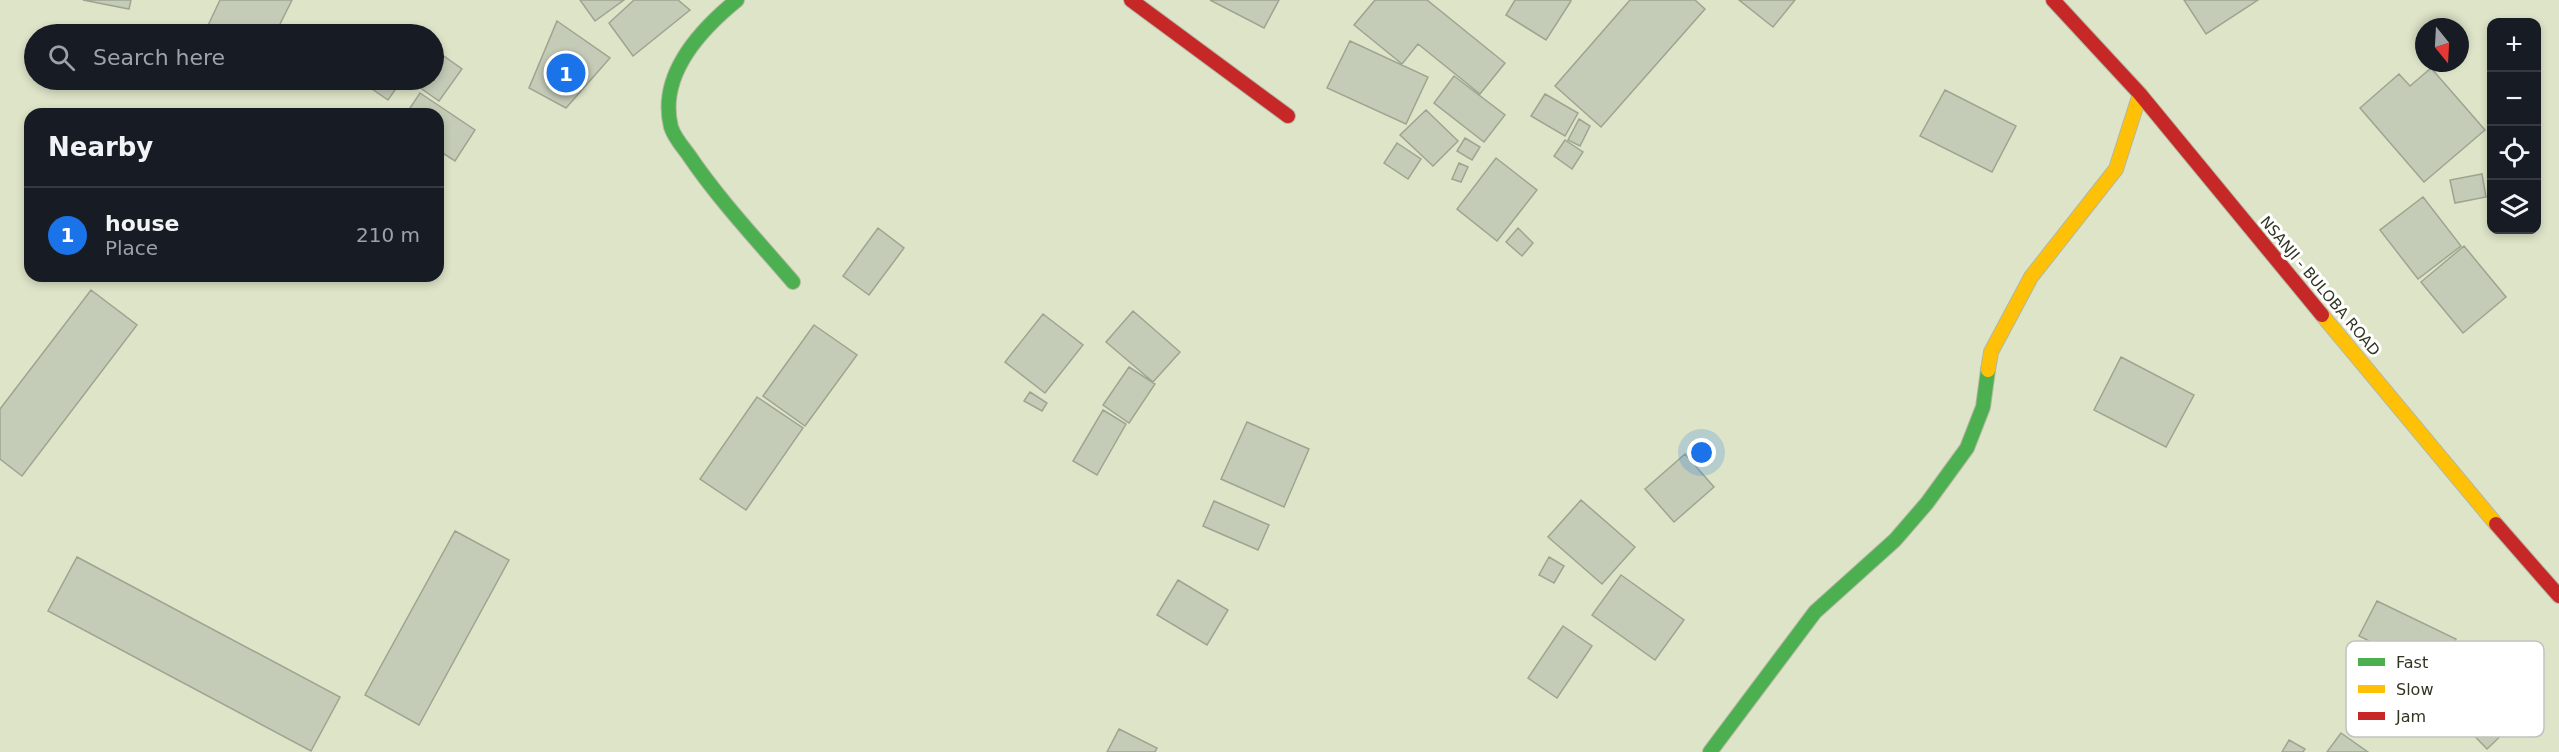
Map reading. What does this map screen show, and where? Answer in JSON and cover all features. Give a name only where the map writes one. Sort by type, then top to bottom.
[{"type":"street","points":[[736,0],[719,14],[681,59],[669,94],[672,129],[696,167],[793,282]]},
{"type":"street","points":[[1131,0],[1288,116]]},
{"type":"street","name":"NSANJI - BULOBA ROAD","points":[[2053,0],[2140,94],[2468,491],[2559,596]]},
{"type":"street","points":[[1710,752],[1815,612],[1895,540],[1928,503],[1967,448],[1983,406],[1991,352],[2031,277],[2116,169],[2140,94]]},
{"type":"building","points":[[83,0],[131,0],[129,9]]},
{"type":"building","points":[[220,0],[292,0],[280,24],[209,24]]},
{"type":"building","points":[[580,0],[624,0],[595,21]]},
{"type":"building","points":[[634,0],[678,0],[690,10],[633,56],[609,23]]},
{"type":"building","points":[[1210,0],[1279,0],[1264,28]]},
{"type":"building","points":[[1375,0],[1427,0],[1505,63],[1480,94],[1418,44],[1402,64],[1354,25]]},
{"type":"building","points":[[1515,0],[1571,1],[1546,40],[1506,15]]},
{"type":"building","points":[[1630,0],[1695,0],[1705,9],[1601,127],[1555,86]]},
{"type":"building","points":[[1739,0],[1795,0],[1773,27]]},
{"type":"building","points":[[2184,0],[2258,0],[2206,34]]},
{"type":"building","points":[[557,21],[610,58],[566,108],[529,88]]},
{"type":"building","points":[[1350,41],[1428,77],[1406,124],[1327,88]]},
{"type":"building","points":[[444,56],[462,69],[439,101],[423,90],[444,90]]},
{"type":"building","points":[[2426,72],[2434,72],[2485,130],[2424,182],[2360,108],[2399,74],[2410,86]]},
{"type":"building","points":[[1454,76],[1505,115],[1484,142],[1434,103]]},
{"type":"building","points":[[374,90],[395,90],[388,100]]},
{"type":"building","points":[[1945,90],[2016,126],[1992,172],[1920,136]]},
{"type":"building","points":[[420,93],[442,108],[410,108]]},
{"type":"building","points":[[1545,94],[1578,113],[1565,136],[1531,116]]},
{"type":"building","points":[[444,109],[475,130],[455,161],[444,154]]},
{"type":"building","points":[[1426,110],[1458,141],[1433,166],[1400,135]]},
{"type":"building","points":[[1579,119],[1590,126],[1580,146],[1568,140]]},
{"type":"building","points":[[1465,138],[1480,147],[1472,160],[1457,151]]},
{"type":"building","points":[[1565,140],[1583,152],[1572,169],[1554,156]]},
{"type":"building","points":[[1397,143],[1421,159],[1408,179],[1384,163]]},
{"type":"building","points":[[1496,158],[1537,190],[1497,241],[1457,209]]},
{"type":"building","points":[[1459,163],[1468,167],[1461,182],[1452,179]]},
{"type":"building","points":[[2482,174],[2486,197],[2455,203],[2450,180]]},
{"type":"building","points":[[2423,197],[2461,246],[2418,279],[2380,230]]},
{"type":"building","points":[[878,228],[904,248],[869,295],[843,276]]},
{"type":"building","points":[[1518,228],[1533,243],[1522,256],[1506,242]]},
{"type":"building","points":[[2464,246],[2506,297],[2463,333],[2421,282]]},
{"type":"building","points":[[91,290],[137,325],[22,476],[0,459],[0,409]]},
{"type":"building","points":[[1133,311],[1180,352],[1153,382],[1106,342]]},
{"type":"building","points":[[1043,314],[1083,345],[1045,393],[1005,362]]},
{"type":"building","points":[[814,325],[857,355],[805,426],[763,396]]},
{"type":"building","points":[[2121,357],[2194,395],[2166,447],[2094,410]]},
{"type":"building","points":[[1129,367],[1155,384],[1129,423],[1103,405]]},
{"type":"building","points":[[1030,392],[1047,403],[1042,411],[1024,401]]},
{"type":"building","points":[[757,397],[803,428],[746,510],[700,479]]},
{"type":"building","points":[[1103,410],[1126,424],[1097,475],[1073,461]]},
{"type":"building","points":[[1247,422],[1309,449],[1284,507],[1221,479]]},
{"type":"building","points":[[1685,454],[1714,487],[1674,522],[1645,489]]},
{"type":"building","points":[[1581,500],[1635,547],[1602,584],[1548,537]]},
{"type":"building","points":[[1214,501],[1269,525],[1258,550],[1203,526]]},
{"type":"building","points":[[455,531],[509,560],[419,725],[365,695]]},
{"type":"building","points":[[77,557],[340,697],[311,751],[48,611]]},
{"type":"building","points":[[1549,557],[1564,566],[1554,583],[1539,575]]},
{"type":"building","points":[[1621,575],[1684,620],[1655,660],[1592,615]]},
{"type":"building","points":[[1178,580],[1228,610],[1207,645],[1157,615]]},
{"type":"building","points":[[2377,601],[2456,639],[2455,641],[2369,641],[2359,636]]},
{"type":"building","points":[[1563,626],[1592,646],[1557,698],[1528,678]]},
{"type":"building","points":[[1119,729],[1157,748],[1155,752],[1107,752]]},
{"type":"building","points":[[2341,733],[2368,752],[2327,752]]},
{"type":"building","points":[[2475,737],[2500,737],[2487,749]]},
{"type":"building","points":[[2289,740],[2305,749],[2303,752],[2282,752]]},
{"type":"traffic: fast","points":[[737,0],[696,40],[676,72],[669,108],[671,127],[678,141],[712,188],[793,282]]},
{"type":"traffic: fast","points":[[1710,752],[1815,612],[1895,540],[1927,503],[1967,448],[1983,407],[1988,370]]},
{"type":"traffic: slow","points":[[1988,370],[1991,352],[2031,277],[2116,169],[2140,94]]},
{"type":"traffic: slow","points":[[2322,315],[2496,524]]},
{"type":"traffic: jam","points":[[1131,0],[1288,116]]},
{"type":"traffic: jam","points":[[2053,0],[2140,94],[2322,315]]},
{"type":"traffic: jam","points":[[2496,524],[2559,596]]},
{"type":"place","name":"house","points":[[566,73]]}]
